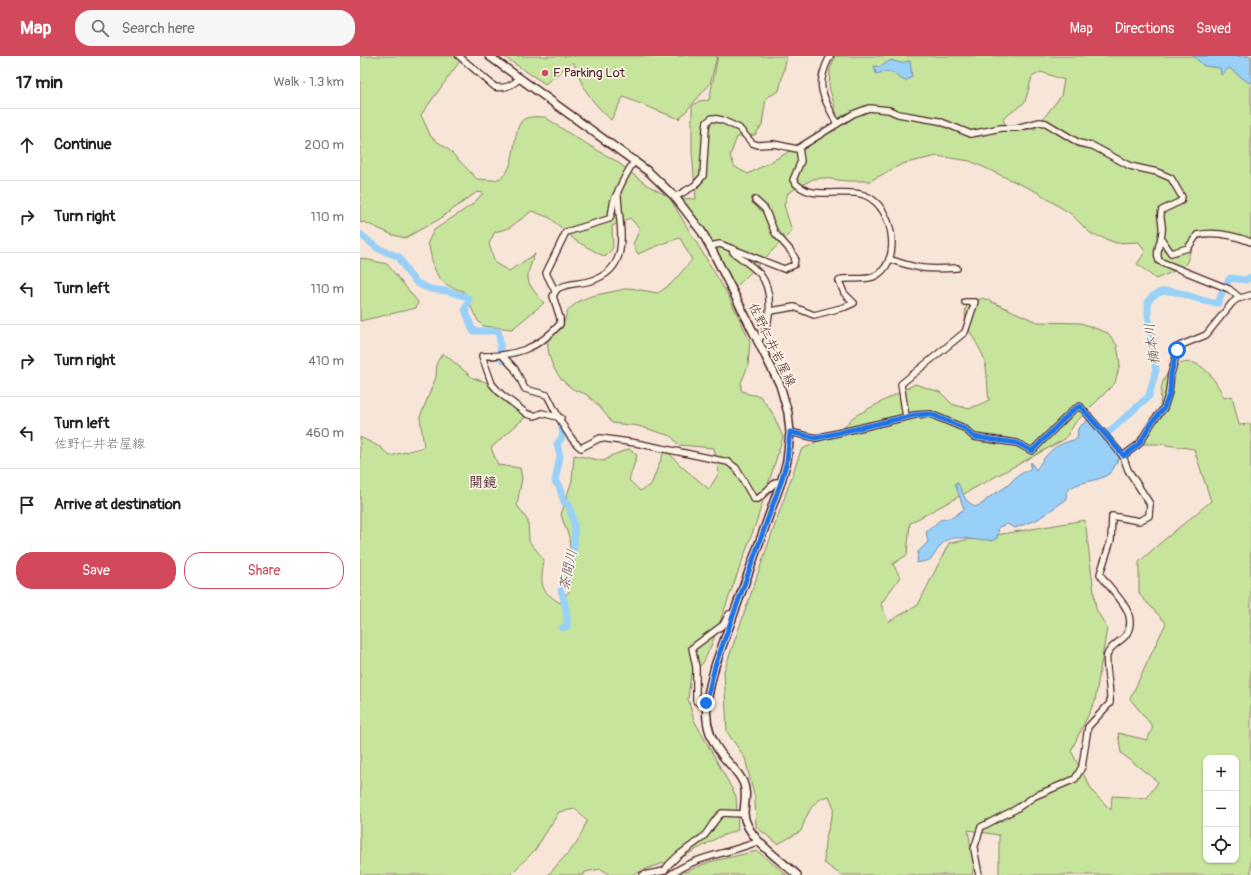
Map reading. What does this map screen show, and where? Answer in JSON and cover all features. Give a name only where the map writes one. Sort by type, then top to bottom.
[{"type":"main road","name":"佐野仁井岩屋線","points":[[489,56],[636,160],[675,197],[710,246],[783,394],[788,413],[790,432],[787,461],[781,482],[715,666],[706,703],[706,718],[710,736],[743,782],[746,798],[744,814],[748,828],[759,841],[797,875]]},
{"type":"street","points":[[459,56],[496,87],[506,87],[514,84],[520,78]]},
{"type":"street","points":[[830,56],[823,73],[820,88],[837,124]]},
{"type":"street","points":[[675,197],[694,186],[703,176],[706,128],[707,122],[712,118],[722,120],[739,128],[752,143],[758,145],[774,144],[790,149],[799,148],[853,114],[868,108],[889,110],[898,114],[939,121],[971,134],[1001,128],[1016,128],[1040,122],[1046,123],[1079,143],[1093,146],[1130,166],[1157,172],[1171,178],[1182,198],[1181,201],[1162,210],[1160,214],[1163,226],[1156,255],[1159,262],[1229,289],[1240,298]]},
{"type":"street","points":[[770,311],[794,307],[814,315],[845,307],[854,303],[844,293],[839,282],[842,279],[872,277],[885,267],[889,260],[891,247],[890,233],[880,206],[875,200],[863,194],[811,192],[796,184],[793,180],[801,161],[799,148]]},
{"type":"street","points":[[555,291],[546,273],[566,232],[609,219],[612,215],[615,199],[627,172],[636,160]]},
{"type":"street","points":[[558,418],[542,413],[534,416],[527,414],[501,394],[492,384],[482,356],[502,356],[532,347],[560,324],[560,318],[553,299],[555,291],[561,286],[589,281],[603,276],[615,266],[618,260],[621,230],[618,195]]},
{"type":"street","points":[[710,246],[720,244],[784,269],[794,265],[794,258],[790,250],[775,232],[765,209],[755,200]]},
{"type":"street","points":[[1161,238],[1171,253],[1188,248],[1197,235],[1207,233],[1230,234],[1251,242]]},
{"type":"street","points":[[730,249],[761,275],[768,291],[770,311],[763,337],[758,341]]},
{"type":"street","points":[[889,260],[914,268],[928,270],[957,268]]},
{"type":"street","points":[[1124,456],[1139,444],[1153,421],[1164,408],[1170,392],[1171,374],[1179,346],[1206,335],[1232,303],[1240,298],[1251,295]]},
{"type":"street","points":[[906,417],[901,384],[965,332],[975,302],[965,302]]},
{"type":"street","points":[[502,356],[515,369],[525,389],[547,395],[558,418],[574,443],[581,448],[600,438],[636,443],[728,462],[736,468],[754,499],[758,499],[776,482],[781,482]]},
{"type":"street","points":[[790,432],[816,438],[906,417],[930,414],[964,428],[974,437],[1017,443],[1032,451],[1073,410],[1080,406],[1124,456],[1128,470],[1150,504],[1150,516],[1142,520],[1112,516],[1111,540],[1100,574],[1120,598],[1127,610],[1129,618],[1126,635],[1113,647],[1107,656],[1111,688],[1110,703],[1088,727],[1082,767],[1075,779],[1035,796],[1016,809],[981,827],[974,850],[979,875]]},
{"type":"street","points":[[706,703],[699,703],[696,701],[696,668],[692,648],[723,625],[729,614],[733,614]]},
{"type":"street","points":[[643,875],[664,871],[672,860],[703,837],[716,818],[722,813],[744,814]]},
{"type":"street","points":[[670,875],[696,860],[742,848],[759,841]]},
{"type":"green space","points":[[360,56],[453,56],[460,61],[421,115],[431,137],[448,149],[477,179],[496,180],[505,175],[512,159],[517,131],[520,124],[526,118],[545,117],[573,136],[616,161],[647,185],[669,197],[728,295],[750,341],[748,366],[741,383],[741,390],[748,394],[760,396],[772,412],[783,437],[756,523],[711,646],[703,663],[691,675],[688,699],[694,720],[736,796],[738,830],[719,837],[681,858],[654,866],[632,875],[611,875],[601,869],[585,872],[584,875],[548,875],[577,843],[587,821],[575,809],[559,812],[535,850],[510,875],[360,875],[360,437],[380,447],[390,456],[424,447],[420,417],[436,377],[437,362],[443,353],[473,378],[492,384],[507,404],[532,411],[491,448],[498,465],[520,468],[522,478],[517,505],[528,521],[529,541],[544,560],[542,580],[544,590],[560,603],[570,590],[571,563],[569,537],[561,515],[572,480],[574,455],[604,461],[613,455],[629,449],[637,455],[629,480],[640,491],[651,485],[665,449],[680,465],[709,489],[719,473],[714,448],[679,445],[671,436],[638,426],[612,423],[601,408],[591,398],[576,391],[562,379],[553,367],[549,353],[548,338],[562,328],[568,310],[579,301],[591,296],[630,288],[658,293],[671,284],[692,260],[680,238],[638,254],[633,244],[640,229],[630,218],[612,226],[613,248],[605,257],[576,241],[550,218],[532,211],[509,228],[495,232],[489,244],[495,263],[509,271],[535,254],[529,270],[528,280],[530,285],[544,303],[512,329],[483,326],[478,321],[463,291],[446,284],[436,273],[428,242],[434,230],[473,204],[483,193],[477,192],[438,220],[405,238],[393,235],[364,222],[360,223]]},
{"type":"green space","points":[[503,56],[717,56],[710,84],[679,119],[623,97],[611,120],[597,106],[588,94],[580,80],[573,62],[545,84]]},
{"type":"green space","points":[[718,56],[787,56],[779,91],[766,98],[762,125],[755,135],[737,137],[730,156],[735,167],[748,174],[785,154],[796,146],[836,130],[837,115],[829,86],[830,70],[835,56],[1251,56],[1251,244],[1218,236],[1198,239],[1191,249],[1187,262],[1183,267],[1156,279],[1137,264],[1145,252],[1139,242],[1116,243],[1090,233],[1071,214],[1035,191],[970,161],[937,156],[902,164],[870,181],[846,181],[823,178],[813,179],[788,193],[784,205],[792,231],[735,288],[711,242],[681,198],[696,199],[692,152],[692,106],[699,101],[709,100]],"holes":[[[1041,72],[1064,80],[1061,96],[1035,129],[1008,131],[1003,119],[1025,102],[1032,77]]]},
{"type":"green space","points":[[360,258],[387,264],[418,302],[416,308],[360,321]]},
{"type":"green space","points":[[983,298],[1037,322],[1081,323],[1108,333],[1117,345],[1120,363],[1115,383],[1075,423],[1065,439],[910,523],[907,555],[893,564],[900,577],[881,604],[888,622],[918,605],[949,543],[1085,520],[1096,609],[1107,628],[1095,701],[1071,751],[1093,792],[1111,810],[1112,796],[1147,798],[1158,782],[1121,753],[1118,733],[1147,740],[1153,727],[1130,699],[1166,623],[1139,594],[1139,562],[1211,501],[1194,449],[1159,444],[1143,444],[1158,415],[1164,379],[1176,366],[1184,363],[1199,365],[1211,376],[1224,398],[1232,396],[1239,425],[1251,424],[1251,875],[999,875],[999,835],[968,830],[974,866],[972,875],[841,875],[824,863],[825,841],[834,808],[829,796],[818,801],[810,809],[801,831],[778,844],[756,827],[755,799],[745,758],[727,732],[724,671],[801,450],[846,426],[853,417],[915,384],[940,392],[952,404],[969,409],[989,400],[984,359],[968,326],[965,312],[967,305]]},
{"type":"green space","points":[[757,851],[787,875],[678,875],[709,862]]},
{"type":"water","points":[[1193,56],[1251,56],[1251,81],[1249,83],[1229,68],[1221,75],[1220,68],[1204,66]]},
{"type":"water","points":[[891,60],[900,63],[910,61],[912,77],[906,81],[890,72],[876,74],[874,66],[880,67]]},
{"type":"water","points":[[1088,420],[1120,456],[1110,473],[1070,488],[1066,492],[1067,499],[1038,519],[1015,528],[1007,524],[999,527],[997,538],[992,541],[959,538],[950,539],[942,544],[931,559],[917,563],[918,552],[928,542],[926,532],[940,520],[953,517],[964,509],[955,484],[958,483],[966,500],[975,507],[982,504],[988,498],[1007,486],[1017,476],[1030,469],[1031,462],[1036,470],[1053,449],[1057,446],[1077,439],[1078,428]]},
{"type":"waterway","name":"茶間川","points":[[360,234],[377,248],[399,257],[408,273],[417,283],[430,289],[447,291],[467,297],[469,300],[465,309],[473,331],[498,331],[503,360]]},
{"type":"waterway","name":"楠本川","points":[[1226,284],[1230,278],[1246,280],[1251,277]]},
{"type":"waterway","name":"楠本川","points":[[1101,439],[1149,396],[1156,370],[1152,348],[1153,338],[1148,316],[1148,301],[1156,294],[1164,291],[1172,291],[1200,300],[1218,303],[1223,290]]},
{"type":"waterway","name":"茶間川","points":[[561,422],[563,436],[557,444],[560,456],[555,482],[559,486],[564,502],[569,504],[575,530],[570,570],[561,590],[566,608],[567,622],[567,626],[562,628]]},
{"type":"place","name":"F Parking Lot","points":[[545,73]]},
{"type":"district","name":"開鏡","points":[[483,482]]},
{"type":"route","points":[[706,703],[715,666],[781,482],[789,452],[790,432],[816,438],[915,415],[930,414],[964,428],[974,437],[1022,444],[1032,451],[1041,444],[1073,410],[1080,406],[1124,456],[1139,444],[1167,402],[1170,392],[1171,374],[1177,350]]}]
